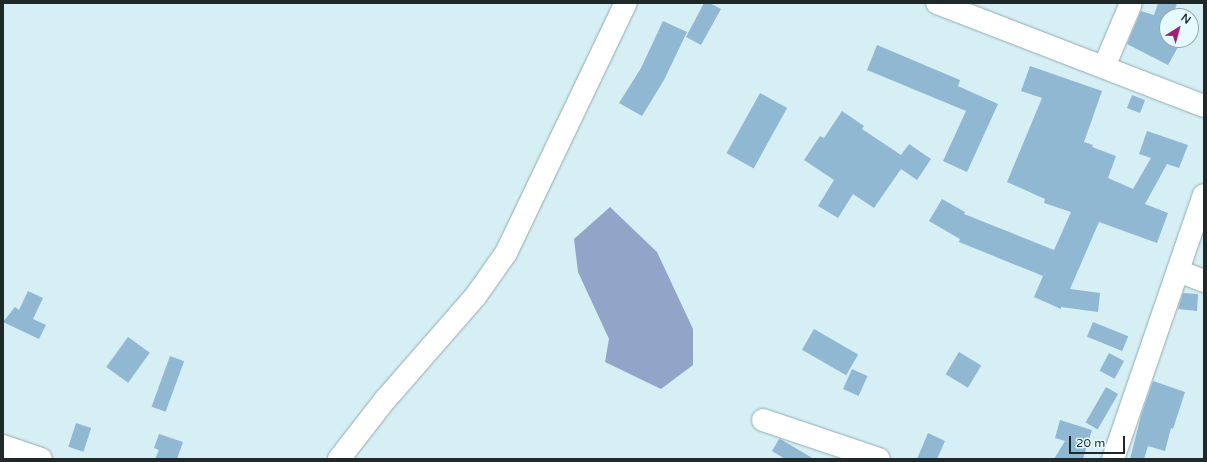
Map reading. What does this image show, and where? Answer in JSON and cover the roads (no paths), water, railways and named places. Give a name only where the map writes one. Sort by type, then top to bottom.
[{"type":"street","points":[[339,459],[385,400],[475,296],[506,253],[626,3]]},
{"type":"street","points":[[937,3],[1204,106]]},
{"type":"street","points":[[1104,67],[1130,3]]},
{"type":"street","points":[[1113,459],[1204,195]]},
{"type":"street","points":[[1178,270],[1204,280]]},
{"type":"street","points":[[763,420],[879,459]]},
{"type":"street","points":[[3,446],[41,459]]},
{"type":"water","points":[[610,207],[657,252],[693,329],[693,365],[661,389],[605,362],[609,339],[578,272],[574,239]]}]
